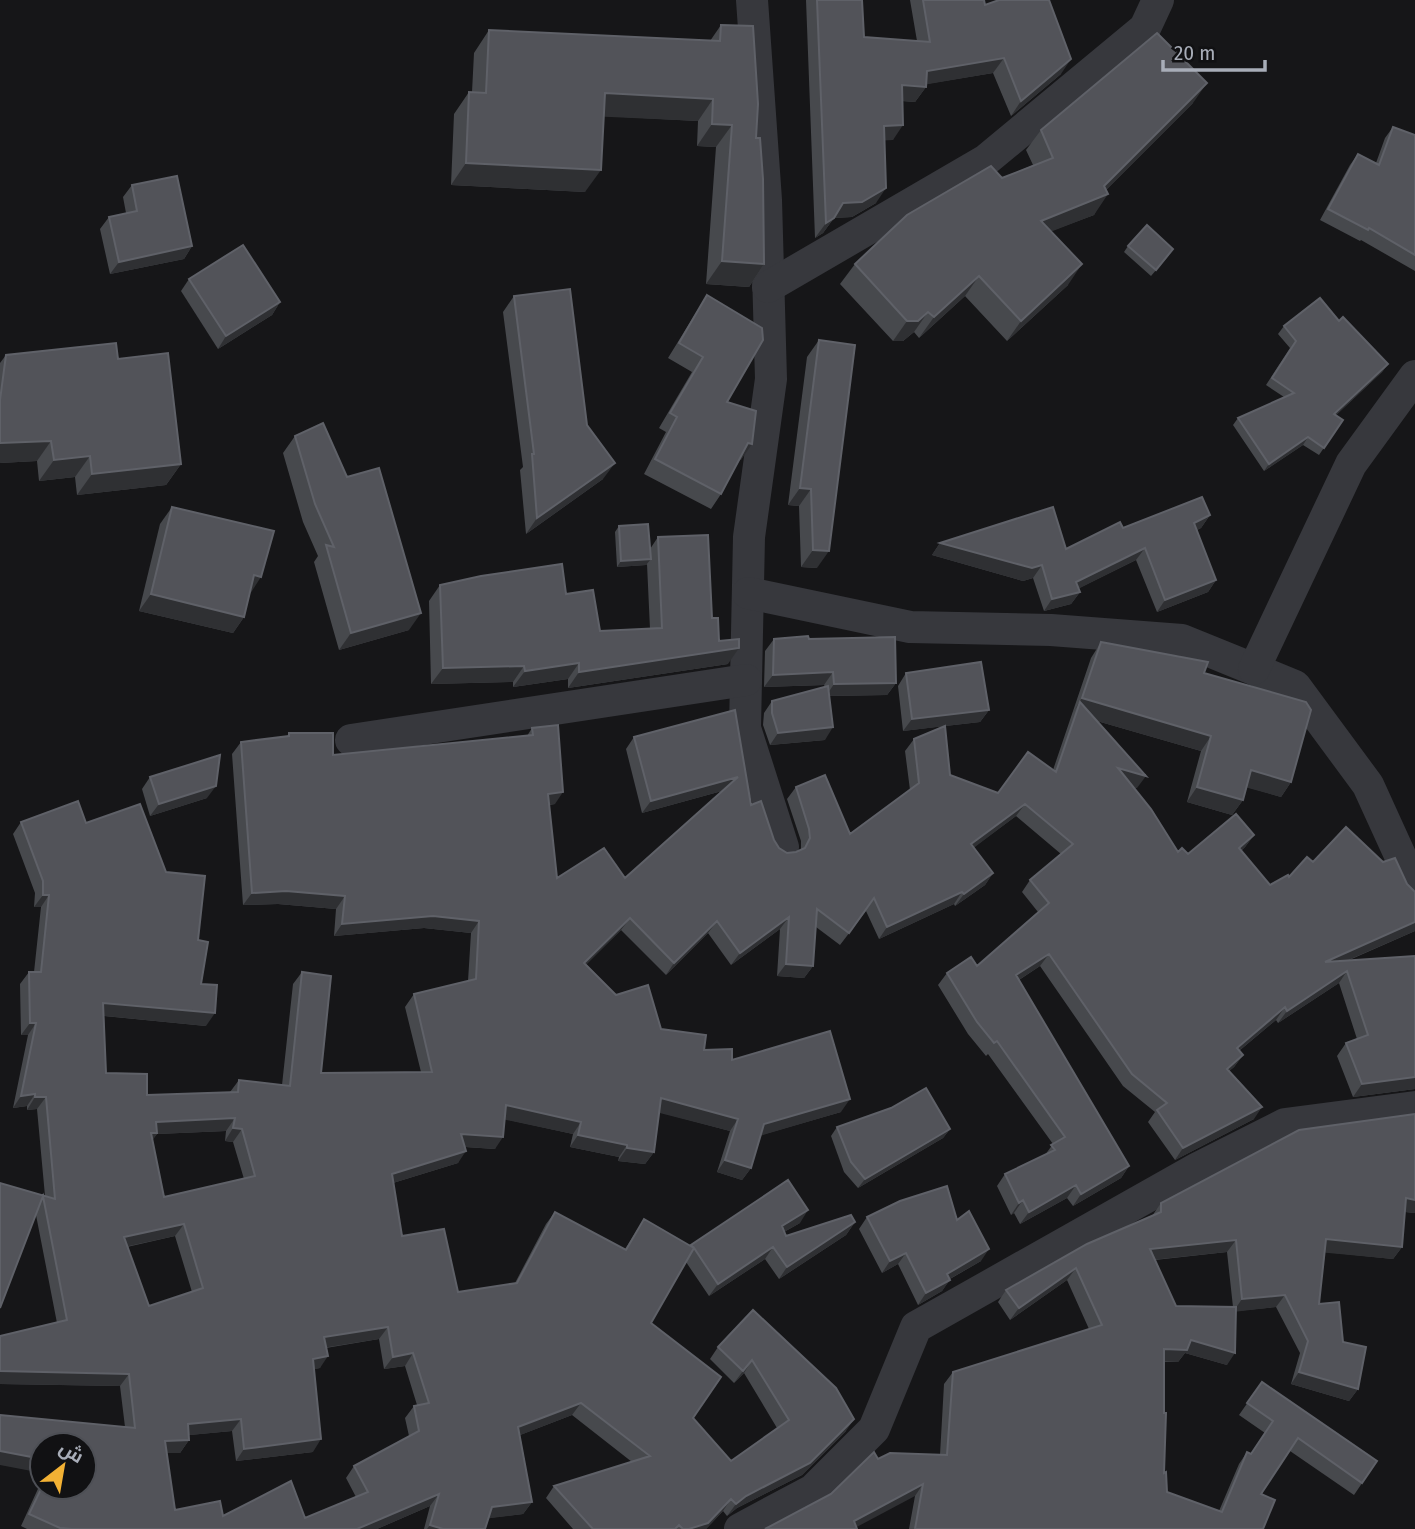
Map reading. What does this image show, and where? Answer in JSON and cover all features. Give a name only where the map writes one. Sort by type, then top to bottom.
[{"type":"street","points":[[752,0],[766,200],[771,379],[749,537],[745,728],[783,847]]},
{"type":"street","points":[[768,286],[986,160],[1145,28],[1158,0]]},
{"type":"street","points":[[1254,669],[1351,464],[1415,376]]},
{"type":"street","points":[[748,593],[910,626],[1051,631],[1182,640],[1296,686],[1368,785],[1415,888]]},
{"type":"street","points":[[351,740],[746,680]]},
{"type":"street","points":[[740,1529],[813,1490],[874,1429],[916,1327],[1198,1168],[1285,1124],[1415,1107]]},
{"type":"building","points":[[817,0],[862,0],[864,37],[930,42],[923,0],[984,0],[985,5],[999,0],[1049,0],[1071,59],[1021,101],[1004,58],[927,71],[926,87],[902,85],[903,125],[884,126],[886,188],[862,202],[843,203],[834,218],[826,223]]},
{"type":"building","points":[[721,25],[753,26],[758,104],[756,138],[760,138],[763,179],[764,264],[722,261],[732,125],[712,124],[713,99],[605,93],[601,170],[466,163],[469,92],[486,93],[489,30],[720,41]]},
{"type":"building","points":[[1157,33],[1207,83],[1104,186],[1108,194],[1041,221],[1082,264],[1021,321],[979,276],[934,317],[928,312],[918,321],[907,321],[855,264],[907,215],[991,166],[1002,178],[1053,158],[1041,130]]},
{"type":"building","points":[[1393,127],[1415,135],[1415,255],[1369,228],[1368,230],[1328,209],[1358,154],[1379,165]]},
{"type":"building","points":[[177,176],[192,246],[119,262],[109,217],[137,211],[132,185]]},
{"type":"building","points":[[1147,225],[1173,249],[1156,270],[1128,246]]},
{"type":"building","points":[[243,245],[280,302],[226,336],[189,279]]},
{"type":"building","points":[[570,289],[587,425],[615,463],[537,518],[534,454],[514,296]]},
{"type":"building","points":[[707,295],[762,328],[763,340],[727,402],[756,411],[752,444],[748,443],[721,494],[655,459],[677,417],[670,413],[703,357],[679,343]]},
{"type":"building","points":[[1320,298],[1339,321],[1343,317],[1388,364],[1334,414],[1343,420],[1324,448],[1308,437],[1269,464],[1238,418],[1294,393],[1272,378],[1296,341],[1284,326]]},
{"type":"building","points":[[819,340],[855,345],[829,551],[813,550],[811,489],[800,488]]},
{"type":"building","points":[[116,343],[118,359],[168,353],[181,464],[92,474],[90,456],[54,460],[51,441],[0,443],[0,400],[6,355]]},
{"type":"building","points":[[323,423],[347,477],[379,468],[421,613],[351,633],[326,545],[334,547],[315,504],[295,436]]},
{"type":"building","points":[[1202,497],[1210,515],[1194,523],[1216,580],[1165,600],[1145,548],[1076,582],[1080,592],[1052,599],[1042,565],[1032,568],[940,543],[1053,507],[1066,549],[1120,522],[1123,528]]},
{"type":"building","points":[[172,507],[274,531],[261,577],[254,575],[244,617],[151,594]]},
{"type":"building","points":[[648,524],[651,559],[621,561],[619,526]]},
{"type":"building","points":[[708,535],[712,618],[718,618],[719,641],[739,639],[739,648],[579,672],[579,663],[525,671],[524,666],[443,668],[440,585],[562,564],[566,594],[593,590],[600,631],[662,628],[658,537]]},
{"type":"building","points":[[808,636],[809,639],[895,637],[896,683],[834,684],[833,672],[773,675],[774,639]]},
{"type":"building","points":[[1101,642],[1208,662],[1204,673],[1306,702],[1311,710],[1291,782],[1251,770],[1243,800],[1197,787],[1211,736],[1082,698]]},
{"type":"building","points":[[981,662],[989,710],[912,719],[906,673]]},
{"type":"building","points":[[828,686],[833,727],[778,733],[772,713],[772,701]]},
{"type":"building","points":[[1080,702],[1146,776],[1118,768],[1151,809],[1178,852],[1182,848],[1188,854],[1236,814],[1254,835],[1239,848],[1270,885],[1288,875],[1289,877],[1307,857],[1313,862],[1346,827],[1383,862],[1395,858],[1407,884],[1415,892],[1415,922],[1325,962],[1415,956],[1415,1077],[1362,1084],[1346,1043],[1368,1035],[1347,971],[1287,1011],[1285,1007],[1237,1048],[1243,1055],[1227,1069],[1262,1107],[1183,1148],[1157,1110],[1167,1103],[1132,1074],[1049,954],[1016,975],[1129,1166],[1081,1194],[1076,1185],[1029,1212],[1023,1200],[1019,1203],[1005,1174],[1055,1150],[1051,1145],[1065,1137],[997,1041],[994,1043],[977,1022],[947,973],[971,957],[977,966],[1049,903],[1030,880],[1073,844],[1025,804],[971,844],[993,873],[964,894],[962,892],[887,927],[874,898],[849,933],[817,909],[813,966],[786,964],[789,917],[740,953],[717,921],[674,963],[630,918],[584,963],[616,995],[648,985],[661,1029],[706,1035],[704,1050],[732,1049],[732,1060],[830,1031],[850,1099],[764,1124],[751,1168],[725,1160],[738,1119],[661,1098],[654,1152],[578,1135],[581,1122],[506,1105],[503,1137],[461,1134],[466,1151],[392,1174],[402,1236],[444,1229],[458,1292],[517,1283],[555,1212],[626,1250],[644,1219],[694,1248],[651,1323],[721,1377],[693,1418],[731,1461],[789,1420],[752,1360],[743,1371],[718,1347],[753,1310],[836,1388],[854,1419],[810,1463],[746,1496],[736,1504],[731,1499],[708,1523],[689,1529],[683,1529],[679,1525],[675,1529],[593,1529],[554,1486],[650,1456],[581,1403],[518,1427],[532,1502],[492,1507],[485,1529],[443,1529],[430,1525],[439,1494],[357,1529],[72,1529],[60,1528],[29,1514],[35,1501],[98,1501],[98,1431],[28,1431],[28,1456],[0,1451],[0,1415],[135,1428],[129,1374],[0,1371],[0,1336],[67,1320],[43,1196],[0,1308],[0,1183],[55,1199],[46,1097],[35,1097],[35,1094],[21,1096],[36,1023],[30,1023],[29,972],[41,972],[49,895],[43,895],[43,881],[21,822],[78,801],[86,823],[140,804],[166,872],[205,876],[198,940],[208,942],[201,984],[217,985],[215,1013],[103,1003],[106,1073],[147,1074],[147,1095],[238,1092],[239,1080],[290,1086],[302,972],[331,976],[321,1073],[432,1072],[414,994],[476,979],[479,921],[433,916],[342,924],[345,896],[286,891],[252,893],[241,742],[289,736],[289,733],[333,733],[333,755],[533,735],[532,728],[558,725],[563,792],[548,794],[557,878],[604,848],[625,878],[738,777],[651,801],[634,737],[735,710],[751,805],[761,801],[774,840],[779,848],[787,853],[805,848],[810,838],[796,787],[825,775],[850,834],[919,783],[914,739],[945,726],[950,775],[998,793],[1028,752],[1056,772]],"holes":[[[235,1118],[233,1128],[242,1129],[255,1176],[164,1197],[151,1133],[157,1133],[156,1122]],[[184,1224],[203,1288],[149,1306],[124,1237]],[[388,1327],[393,1357],[413,1353],[429,1403],[414,1406],[419,1431],[354,1466],[368,1492],[305,1518],[291,1481],[223,1516],[220,1501],[175,1510],[165,1441],[189,1440],[188,1424],[241,1419],[244,1449],[321,1439],[313,1359],[328,1356],[324,1337]]]},
{"type":"building","points":[[220,755],[216,786],[159,804],[150,777]]},
{"type":"building","points":[[926,1088],[950,1129],[865,1179],[851,1162],[837,1127],[891,1108]]},
{"type":"building","points":[[1415,1114],[1415,1200],[1406,1198],[1402,1247],[1326,1239],[1319,1304],[1339,1302],[1343,1342],[1366,1347],[1358,1389],[1299,1372],[1308,1341],[1285,1295],[1242,1299],[1236,1240],[1150,1249],[1176,1306],[1236,1307],[1235,1353],[1191,1340],[1187,1350],[1164,1349],[1164,1473],[1166,1472],[1167,1492],[1222,1512],[1247,1452],[1251,1454],[1273,1421],[1247,1403],[1262,1382],[1377,1461],[1362,1483],[1298,1438],[1261,1494],[1275,1500],[1263,1529],[915,1529],[923,1484],[854,1521],[857,1529],[765,1529],[831,1494],[874,1452],[878,1459],[890,1453],[947,1455],[953,1372],[1102,1325],[1076,1268],[1019,1308],[1006,1290],[1087,1244],[1161,1212],[1161,1203],[1299,1130]]},
{"type":"building","points":[[788,1180],[808,1210],[782,1226],[786,1236],[851,1215],[855,1222],[787,1267],[773,1247],[718,1284],[691,1245]]},
{"type":"building","points":[[947,1186],[957,1220],[969,1211],[989,1249],[947,1274],[950,1280],[926,1293],[906,1253],[890,1261],[867,1217],[900,1201]]}]
